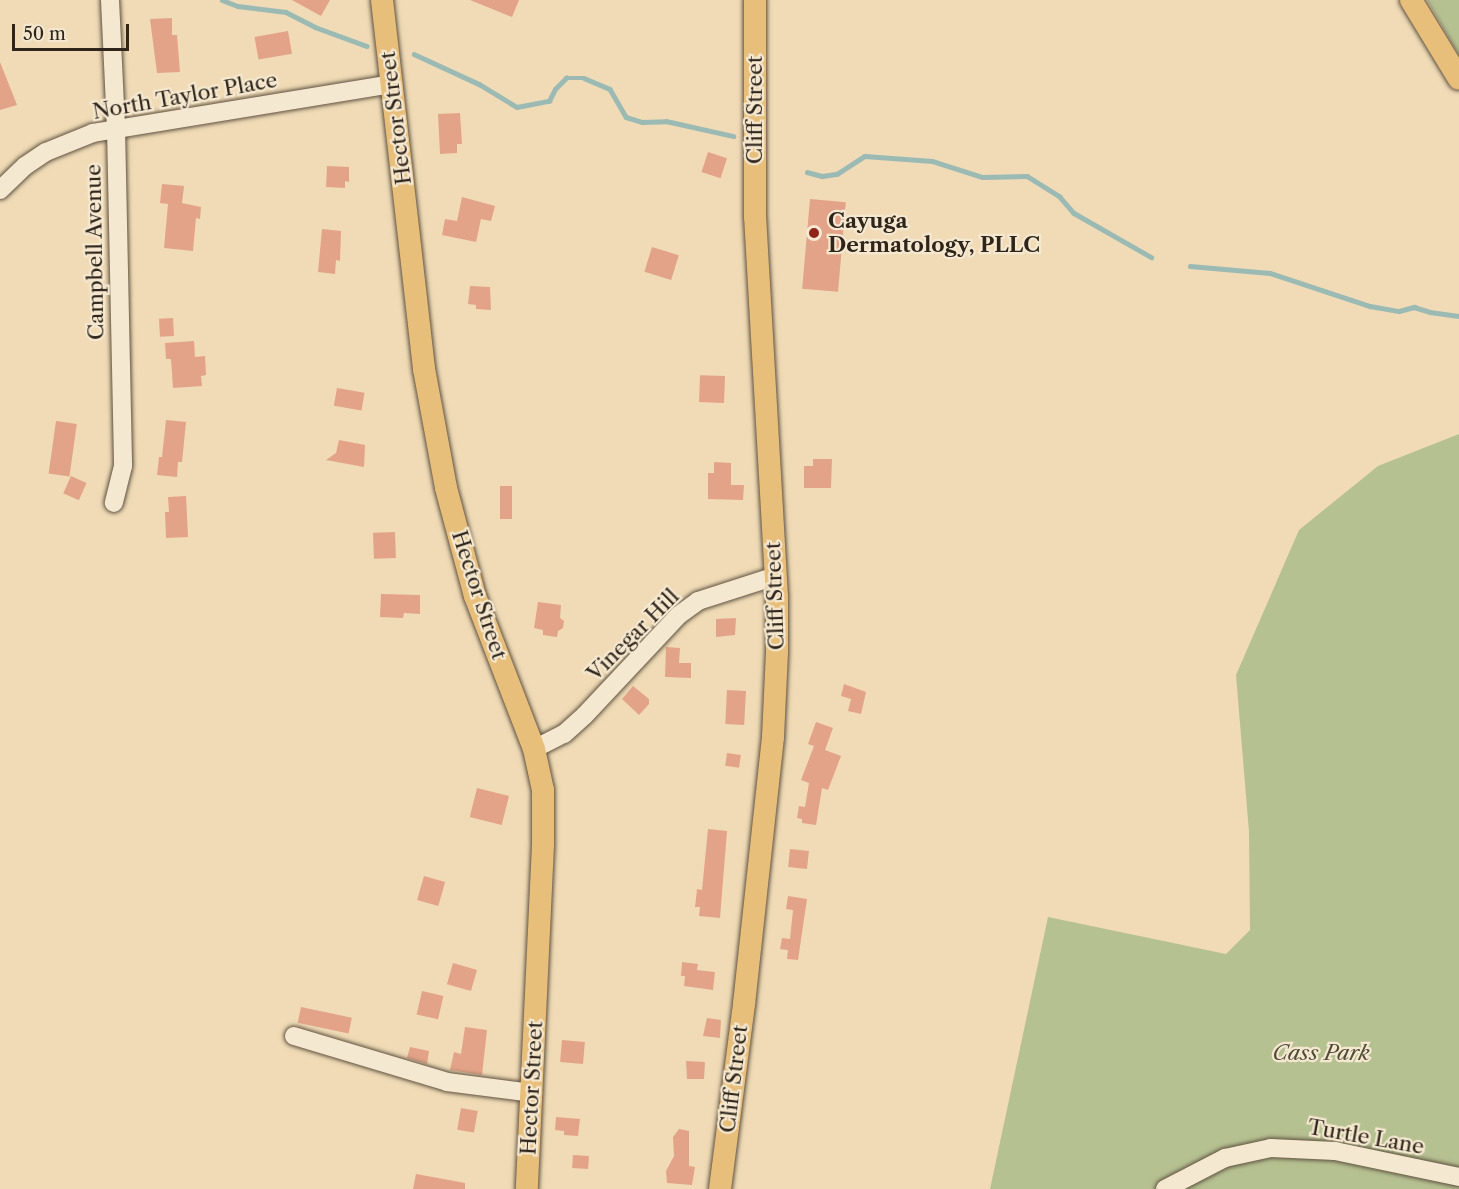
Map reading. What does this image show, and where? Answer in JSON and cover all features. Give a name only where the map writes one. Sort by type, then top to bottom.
[{"type":"main road","name":"Hector Street","points":[[382,0],[424,369],[447,493],[475,596],[534,749],[543,790],[543,845],[527,1189]]},
{"type":"main road","name":"Cliff Street","points":[[720,1189],[744,1004],[773,737],[777,651],[776,576],[755,217],[755,0]]},
{"type":"main road","points":[[1410,0],[1459,79]]},
{"type":"street","name":"Campbell Avenue","points":[[110,0],[116,128],[123,466],[114,502]]},
{"type":"street","name":"North Taylor Place","points":[[1,188],[25,166],[46,152],[93,133],[393,84]]},
{"type":"street","name":"Vinegar Hill","points":[[534,749],[564,734],[585,715],[673,621],[698,602],[776,576]]},
{"type":"street","points":[[294,1036],[447,1082],[533,1093]]},
{"type":"street","name":"Turtle Lane","points":[[1165,1189],[1225,1158],[1271,1148],[1335,1151],[1459,1177]]},
{"type":"green space","points":[[1427,0],[1459,0],[1459,55]]},
{"type":"green space","name":"Cass Park","points":[[1459,434],[1459,1189],[990,1189],[1048,917],[1226,954],[1250,930],[1249,832],[1236,675],[1299,530],[1378,466]]},
{"type":"building","points":[[292,0],[330,0],[321,16]]},
{"type":"building","points":[[470,0],[519,0],[512,17]]},
{"type":"building","points":[[172,18],[172,35],[177,35],[180,72],[157,73],[150,19]]},
{"type":"building","points":[[288,31],[292,54],[259,60],[255,37]]},
{"type":"building","points":[[0,62],[17,105],[0,110]]},
{"type":"building","points":[[460,113],[462,144],[457,144],[457,153],[440,154],[438,114]]},
{"type":"building","points":[[708,152],[727,158],[721,178],[702,172]]},
{"type":"building","points":[[327,166],[349,167],[349,182],[345,181],[345,188],[326,187]]},
{"type":"building","points":[[162,184],[184,186],[182,203],[201,207],[200,219],[196,218],[193,251],[164,248],[168,204],[160,203]]},
{"type":"building","points":[[462,197],[495,206],[491,221],[481,219],[476,242],[442,235],[445,219],[457,221]]},
{"type":"building","points":[[810,199],[846,202],[838,292],[802,289]]},
{"type":"building","points":[[322,229],[341,231],[340,261],[336,260],[335,274],[318,272]]},
{"type":"building","points":[[652,247],[679,255],[671,280],[644,272]]},
{"type":"building","points":[[470,286],[490,287],[491,310],[476,309],[476,305],[468,304]]},
{"type":"building","points":[[173,318],[174,336],[160,337],[159,319]]},
{"type":"building","points":[[194,341],[195,357],[205,356],[206,375],[201,376],[202,386],[173,388],[171,359],[166,359],[165,343]]},
{"type":"building","points":[[700,375],[725,376],[724,403],[699,402]]},
{"type":"building","points":[[337,388],[365,393],[361,411],[334,406]]},
{"type":"building","points":[[166,420],[186,422],[182,462],[178,462],[177,477],[157,475],[159,457],[162,457]]},
{"type":"building","points":[[56,421],[77,424],[69,476],[49,473]]},
{"type":"building","points":[[339,440],[365,445],[364,467],[326,460],[336,453]]},
{"type":"building","points":[[813,459],[832,459],[831,488],[804,488],[804,466],[813,466]]},
{"type":"building","points":[[714,462],[731,463],[731,485],[744,485],[743,500],[708,499],[708,473],[714,473]]},
{"type":"building","points":[[71,476],[87,483],[79,500],[63,493]]},
{"type":"building","points":[[500,486],[512,486],[512,519],[500,519]]},
{"type":"building","points":[[186,496],[188,537],[166,538],[165,512],[169,512],[168,497]]},
{"type":"building","points":[[395,532],[396,558],[374,559],[373,533]]},
{"type":"building","points":[[381,594],[420,595],[420,614],[404,613],[403,618],[380,617]]},
{"type":"building","points":[[538,602],[561,605],[560,618],[564,621],[563,628],[558,631],[557,637],[543,635],[543,630],[534,628]]},
{"type":"building","points":[[736,618],[735,635],[716,637],[716,619]]},
{"type":"building","points":[[666,647],[680,648],[679,663],[691,663],[691,678],[665,677]]},
{"type":"building","points":[[844,684],[866,692],[861,714],[848,711],[851,699],[841,696]]},
{"type":"building","points":[[633,686],[649,699],[649,704],[639,715],[622,699]]},
{"type":"building","points":[[727,690],[746,691],[744,725],[725,724]]},
{"type":"building","points":[[816,722],[833,728],[825,750],[841,756],[828,790],[822,788],[816,825],[802,823],[802,819],[797,818],[799,806],[805,807],[809,783],[801,780],[814,746],[808,744]]},
{"type":"building","points":[[727,753],[741,755],[739,768],[725,766]]},
{"type":"building","points":[[477,788],[509,796],[502,825],[470,817]]},
{"type":"building","points":[[708,829],[727,831],[720,918],[699,916],[700,907],[695,907],[697,889],[702,890]]},
{"type":"building","points":[[790,849],[809,851],[807,869],[788,867]]},
{"type":"building","points":[[424,876],[445,882],[438,906],[417,900]]},
{"type":"building","points":[[788,896],[807,899],[798,960],[787,959],[788,950],[780,949],[782,938],[790,939],[793,910],[786,909]]},
{"type":"building","points":[[682,962],[698,964],[697,970],[715,972],[713,990],[684,986],[685,976],[681,976]]},
{"type":"building","points":[[453,963],[477,970],[471,991],[447,984]]},
{"type":"building","points":[[422,991],[443,996],[438,1019],[417,1014]]},
{"type":"building","points":[[301,1007],[352,1018],[349,1033],[298,1023]]},
{"type":"building","points":[[707,1018],[721,1020],[720,1038],[703,1036]]},
{"type":"building","points":[[465,1027],[487,1030],[482,1075],[450,1070],[454,1052],[461,1054]]},
{"type":"building","points":[[562,1040],[585,1042],[583,1064],[560,1062]]},
{"type":"building","points":[[410,1047],[429,1051],[427,1064],[407,1058]]},
{"type":"building","points":[[686,1061],[705,1062],[704,1079],[687,1079]]},
{"type":"building","points":[[461,1108],[478,1111],[474,1133],[457,1130]]},
{"type":"building","points":[[556,1117],[580,1119],[578,1136],[564,1135],[564,1131],[555,1130]]},
{"type":"building","points":[[679,1129],[689,1131],[689,1166],[695,1167],[692,1185],[667,1183],[666,1171],[674,1156],[673,1137]]},
{"type":"building","points":[[573,1155],[589,1156],[588,1169],[572,1168]]},
{"type":"building","points":[[416,1174],[465,1183],[465,1189],[413,1189]]},
{"type":"waterway","points":[[222,0],[238,6],[286,12],[315,27],[367,46]]},
{"type":"waterway","points":[[414,54],[479,84],[517,107],[549,101],[555,89],[566,78],[584,78],[610,89],[626,117],[642,122],[666,121],[733,136]]},
{"type":"waterway","points":[[807,172],[822,176],[837,174],[865,156],[932,161],[982,177],[1027,176],[1060,197],[1074,213],[1151,257]]},
{"type":"waterway","points":[[1190,266],[1270,273],[1370,306],[1399,311],[1414,307],[1459,316]]},
{"type":"place","name":"Cayuga Dermatology, PLLC","points":[[814,233]]}]
